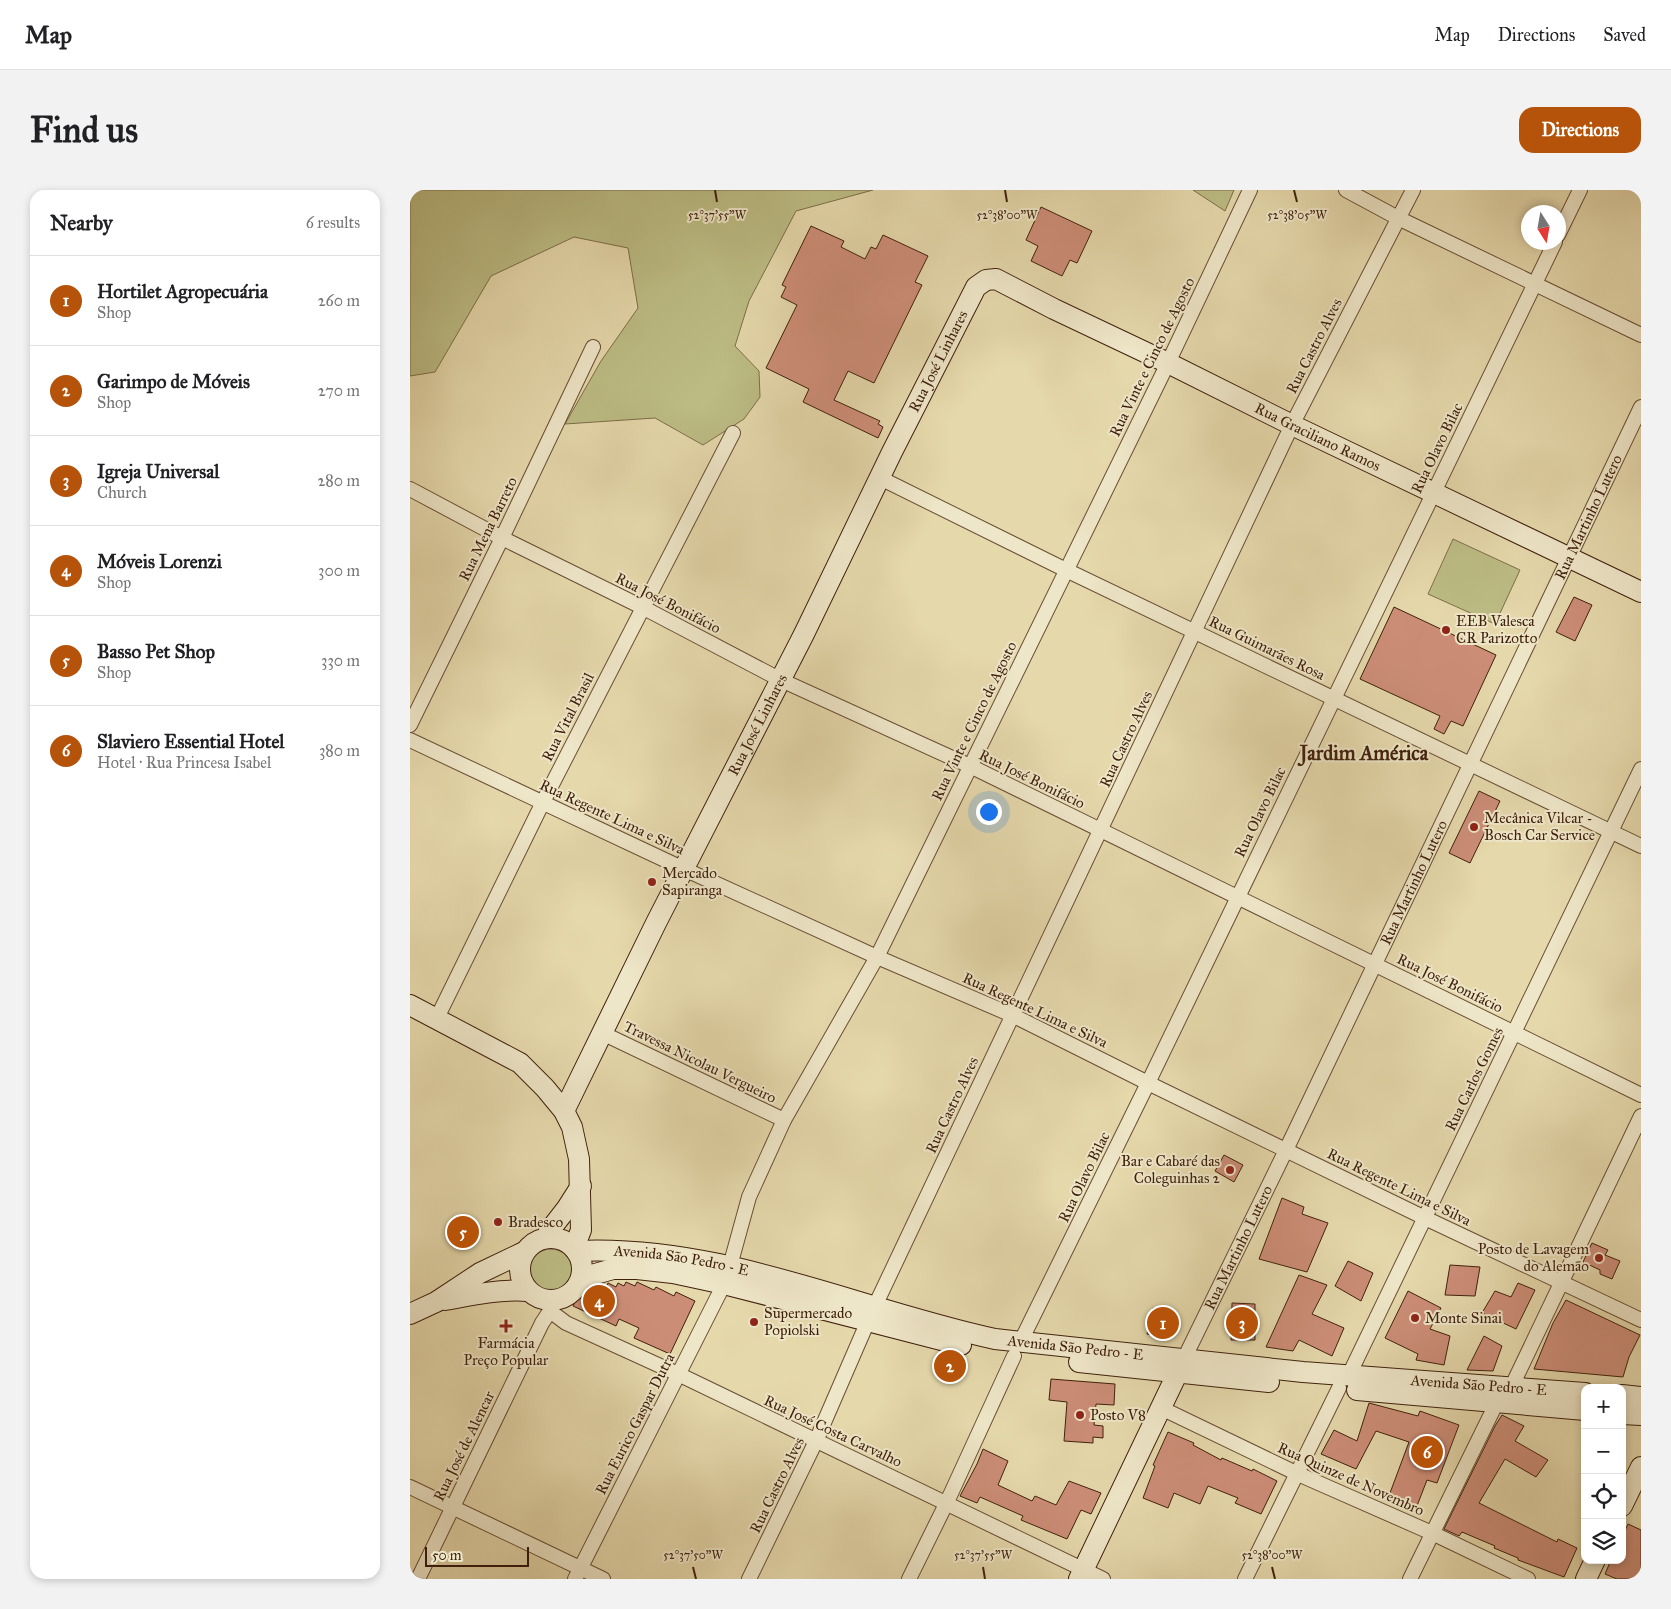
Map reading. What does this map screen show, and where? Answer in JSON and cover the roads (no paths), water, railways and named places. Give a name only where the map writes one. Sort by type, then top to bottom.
[{"type":"street","name":"Rua Vinte e Cinco de Agosto","points":[[727,1275],[749,1197],[784,1120],[877,957],[1168,363],[1250,190]]},
{"type":"street","points":[[1346,190],[1398,218],[1641,335]]},
{"type":"street","name":"Rua Castro Alves","points":[[749,1579],[816,1441],[872,1314],[1012,1015],[1292,425],[1413,190]]},
{"type":"street","points":[[1566,219],[1580,190]]},
{"type":"street","name":"Rua Olavo Bilac","points":[[909,1579],[947,1502],[1017,1349],[1148,1083],[1551,250]]},
{"type":"street","name":"Rua Graciliano Ramos","points":[[996,279],[1292,425],[1641,592]]},
{"type":"street","name":"Rua José Linhares","points":[[564,1110],[781,680],[976,287],[986,280],[996,279]]},
{"type":"street","name":"Rua Mena Barreto","points":[[410,725],[502,538],[592,347]]},
{"type":"street","name":"Rua Martinho Lutero","points":[[1081,1575],[1641,407]]},
{"type":"street","name":"Rua Vital Brasil","points":[[437,1018],[542,802],[733,433]]},
{"type":"street","name":"Rua Guimarães Rosa","points":[[880,478],[1066,570],[1641,846]]},
{"type":"street","name":"Rua José Bonifácio","points":[[410,489],[781,680],[970,766],[1641,1094]]},
{"type":"street","name":"Rua Regente Lima e Silva","points":[[410,740],[684,869],[877,957],[1012,1015],[1425,1218],[1641,1320]]},
{"type":"street","name":"Rua Carlos Gomes","points":[[1245,1579],[1425,1218],[1641,769]]},
{"type":"street","points":[[410,1005],[520,1063],[546,1088],[564,1110],[577,1144],[581,1186],[581,1230],[575,1249]]},
{"type":"street","name":"Travessa Nicolau Vergueiro","points":[[602,1033],[784,1120]]},
{"type":"street","points":[[1410,1579],[1562,1283],[1641,1116]]},
{"type":"street","points":[[546,1238],[581,1186]]},
{"type":"street","points":[[410,1314],[436,1302],[480,1274],[524,1252],[530,1246],[546,1238],[556,1238],[566,1242],[575,1249],[581,1259],[582,1269],[577,1287],[571,1294],[548,1306],[527,1291],[522,1282],[519,1272],[524,1252]]},
{"type":"street","name":"Avenida São Pedro - E","points":[[575,1249],[663,1254],[727,1275],[872,1314],[961,1332],[1017,1349],[1344,1382],[1504,1395],[1581,1409]]},
{"type":"street","name":"Avenida São Pedro - E","points":[[581,1278],[613,1269],[727,1275]]},
{"type":"street","name":"Rua Eurico Gaspar Dutra","points":[[578,1574],[727,1275]]},
{"type":"street","points":[[436,1302],[487,1293],[514,1290],[527,1291]]},
{"type":"street","name":"Rua José Costa Carvalho","points":[[548,1306],[566,1323],[947,1502],[1081,1575],[1103,1579]]},
{"type":"street","name":"Rua José de Alencar","points":[[418,1579],[542,1323],[548,1306]]},
{"type":"street","name":"Avenida São Pedro - E","points":[[1504,1395],[1581,1393]]},
{"type":"street","points":[[1626,1396],[1641,1397]]},
{"type":"street","name":"Rua Quinze de Novembro","points":[[1161,1408],[1298,1474],[1432,1533],[1528,1579]]},
{"type":"street","points":[[1626,1414],[1641,1415]]},
{"type":"street","points":[[1626,1498],[1641,1467]]},
{"type":"street","points":[[410,1487],[453,1507],[578,1574],[603,1579]]},
{"type":"street","points":[[1586,1579],[1593,1564]]},
{"type":"place","name":"EEB Valesca CR Parizotto","points":[[1446,630]]},
{"type":"place","name":"Mecânica Vilcar - Bosch Car Service","points":[[1474,827]]},
{"type":"place","name":"Mercado Sapiranga","points":[[652,882]]},
{"type":"place","name":"Bar e Cabaré das Coleguinhas 2","points":[[1230,1170]]},
{"type":"place","name":"Bradesco","points":[[498,1222]]},
{"type":"place","name":"Basso Pet Shop","points":[[463,1232]]},
{"type":"place","name":"Posto de Lavagem do Alemão","points":[[1599,1258]]},
{"type":"place","name":"Móveis Lorenzi","points":[[599,1301]]},
{"type":"place","name":"Monte Sinai","points":[[1415,1318]]},
{"type":"place","name":"Supermercado Popiolski","points":[[754,1322]]},
{"type":"place","name":"Hortilet Agropecuária","points":[[1163,1323]]},
{"type":"place","name":"Igreja Universal","points":[[1242,1323]]},
{"type":"place","name":"Farmácia Preço Popular","points":[[506,1326]]},
{"type":"place","name":"Garimpo de Móveis","points":[[950,1366]]},
{"type":"place","name":"Posto V8","points":[[1080,1415]]},
{"type":"place","name":"Slaviero Essential Hotel","points":[[1427,1452]]},
{"type":"district","name":"Jardim América","points":[[1364,753]]}]
